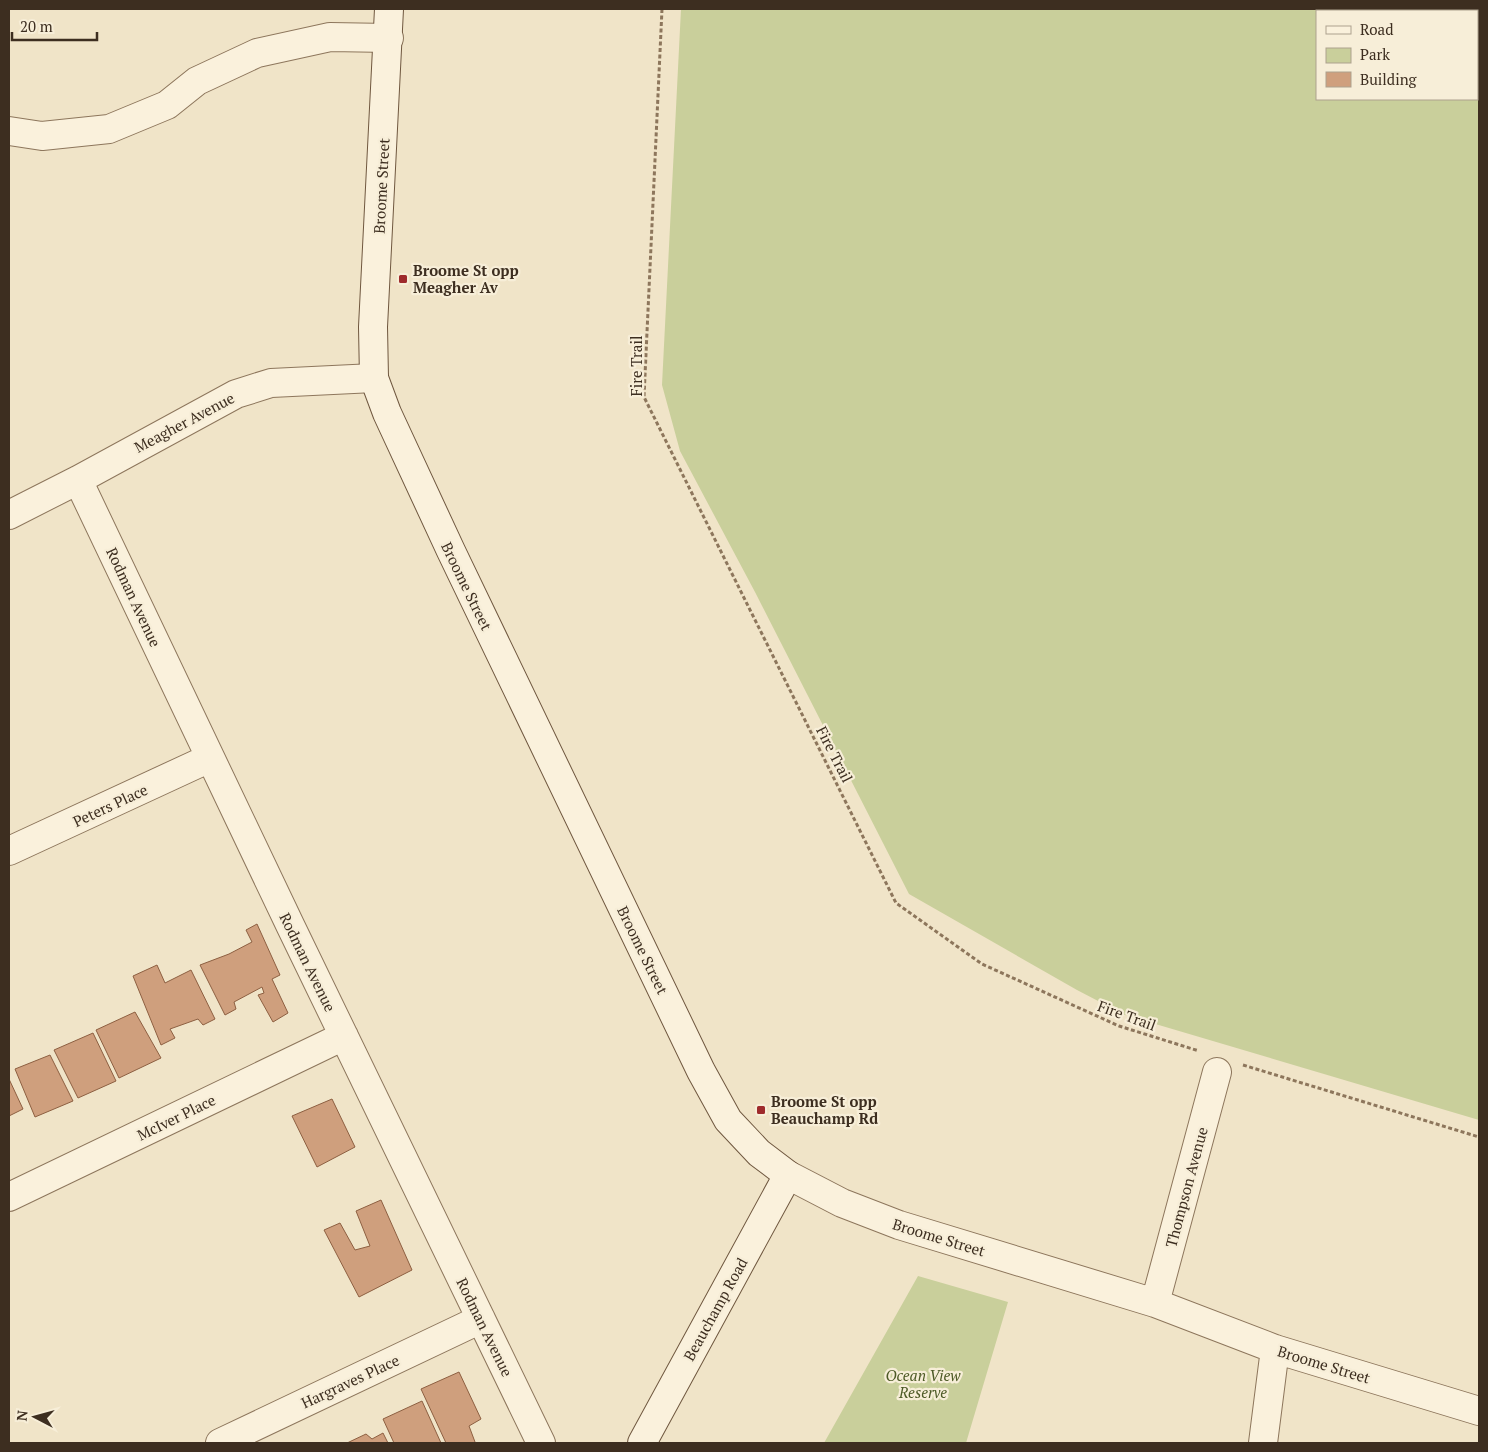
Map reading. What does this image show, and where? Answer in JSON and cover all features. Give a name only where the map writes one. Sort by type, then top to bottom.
[{"type":"street","name":"Broome Street","points":[[389,9],[373,327],[374,378],[387,413],[451,551],[701,1071],[728,1120],[760,1152],[788,1175],[842,1203],[899,1225],[1155,1303],[1275,1349],[1479,1411]]},
{"type":"street","points":[[9,131],[42,136],[109,129],[167,105],[197,82],[257,53],[330,37],[389,38]]},
{"type":"street","name":"Meagher Avenue","points":[[9,515],[78,480],[236,394],[271,383],[374,378]]},
{"type":"street","name":"Rodman Avenue","points":[[78,480],[541,1443]]},
{"type":"street","name":"Peters Place","points":[[9,851],[210,758]]},
{"type":"street","name":"McIver Place","points":[[9,1197],[344,1036]]},
{"type":"street","name":"Thompson Avenue","points":[[1155,1303],[1219,1062]]},
{"type":"street","name":"Beauchamp Road","points":[[642,1443],[788,1175]]},
{"type":"street","name":"Hargraves Place","points":[[220,1443],[481,1319]]},
{"type":"street","points":[[1263,1443],[1275,1349]]},
{"type":"path","name":"Fire Trail","points":[[662,9],[644,397],[896,903],[982,964],[1119,1026],[1219,1062],[1479,1137]]},
{"type":"green space","points":[[681,9],[1479,9],[1479,1120],[1125,1015],[1077,990],[909,894],[755,592],[680,451],[662,385]]},
{"type":"green space","name":"Ocean View Reserve","points":[[918,1276],[1008,1302],[966,1443],[824,1443]]},
{"type":"building","points":[[257,924],[280,975],[272,979],[288,1013],[273,1022],[258,995],[264,993],[262,987],[234,1002],[236,1009],[225,1015],[200,965],[229,954],[252,942],[246,930]]},
{"type":"building","points":[[157,965],[165,983],[191,970],[215,1019],[203,1025],[198,1019],[170,1029],[175,1038],[161,1045],[133,976]]},
{"type":"building","points":[[135,1012],[161,1058],[119,1078],[96,1030]]},
{"type":"building","points":[[93,1033],[116,1081],[78,1098],[54,1050]]},
{"type":"building","points":[[50,1055],[73,1101],[35,1117],[15,1069]]},
{"type":"building","points":[[9,1079],[23,1109],[9,1116]]},
{"type":"building","points":[[332,1099],[355,1147],[317,1167],[292,1116]]},
{"type":"building","points":[[381,1200],[412,1270],[359,1297],[324,1230],[340,1223],[355,1250],[370,1246],[356,1211]]},
{"type":"building","points":[[459,1372],[481,1419],[469,1426],[474,1443],[446,1443],[421,1389]]},
{"type":"building","points":[[422,1401],[441,1443],[394,1443],[383,1419]]},
{"type":"building","points":[[383,1433],[388,1443],[347,1443],[366,1434],[372,1439]]},
{"type":"place","name":"Broome St opp Meagher Av","points":[[403,279]]},
{"type":"place","name":"Broome St opp Beauchamp Rd","points":[[761,1110]]}]
